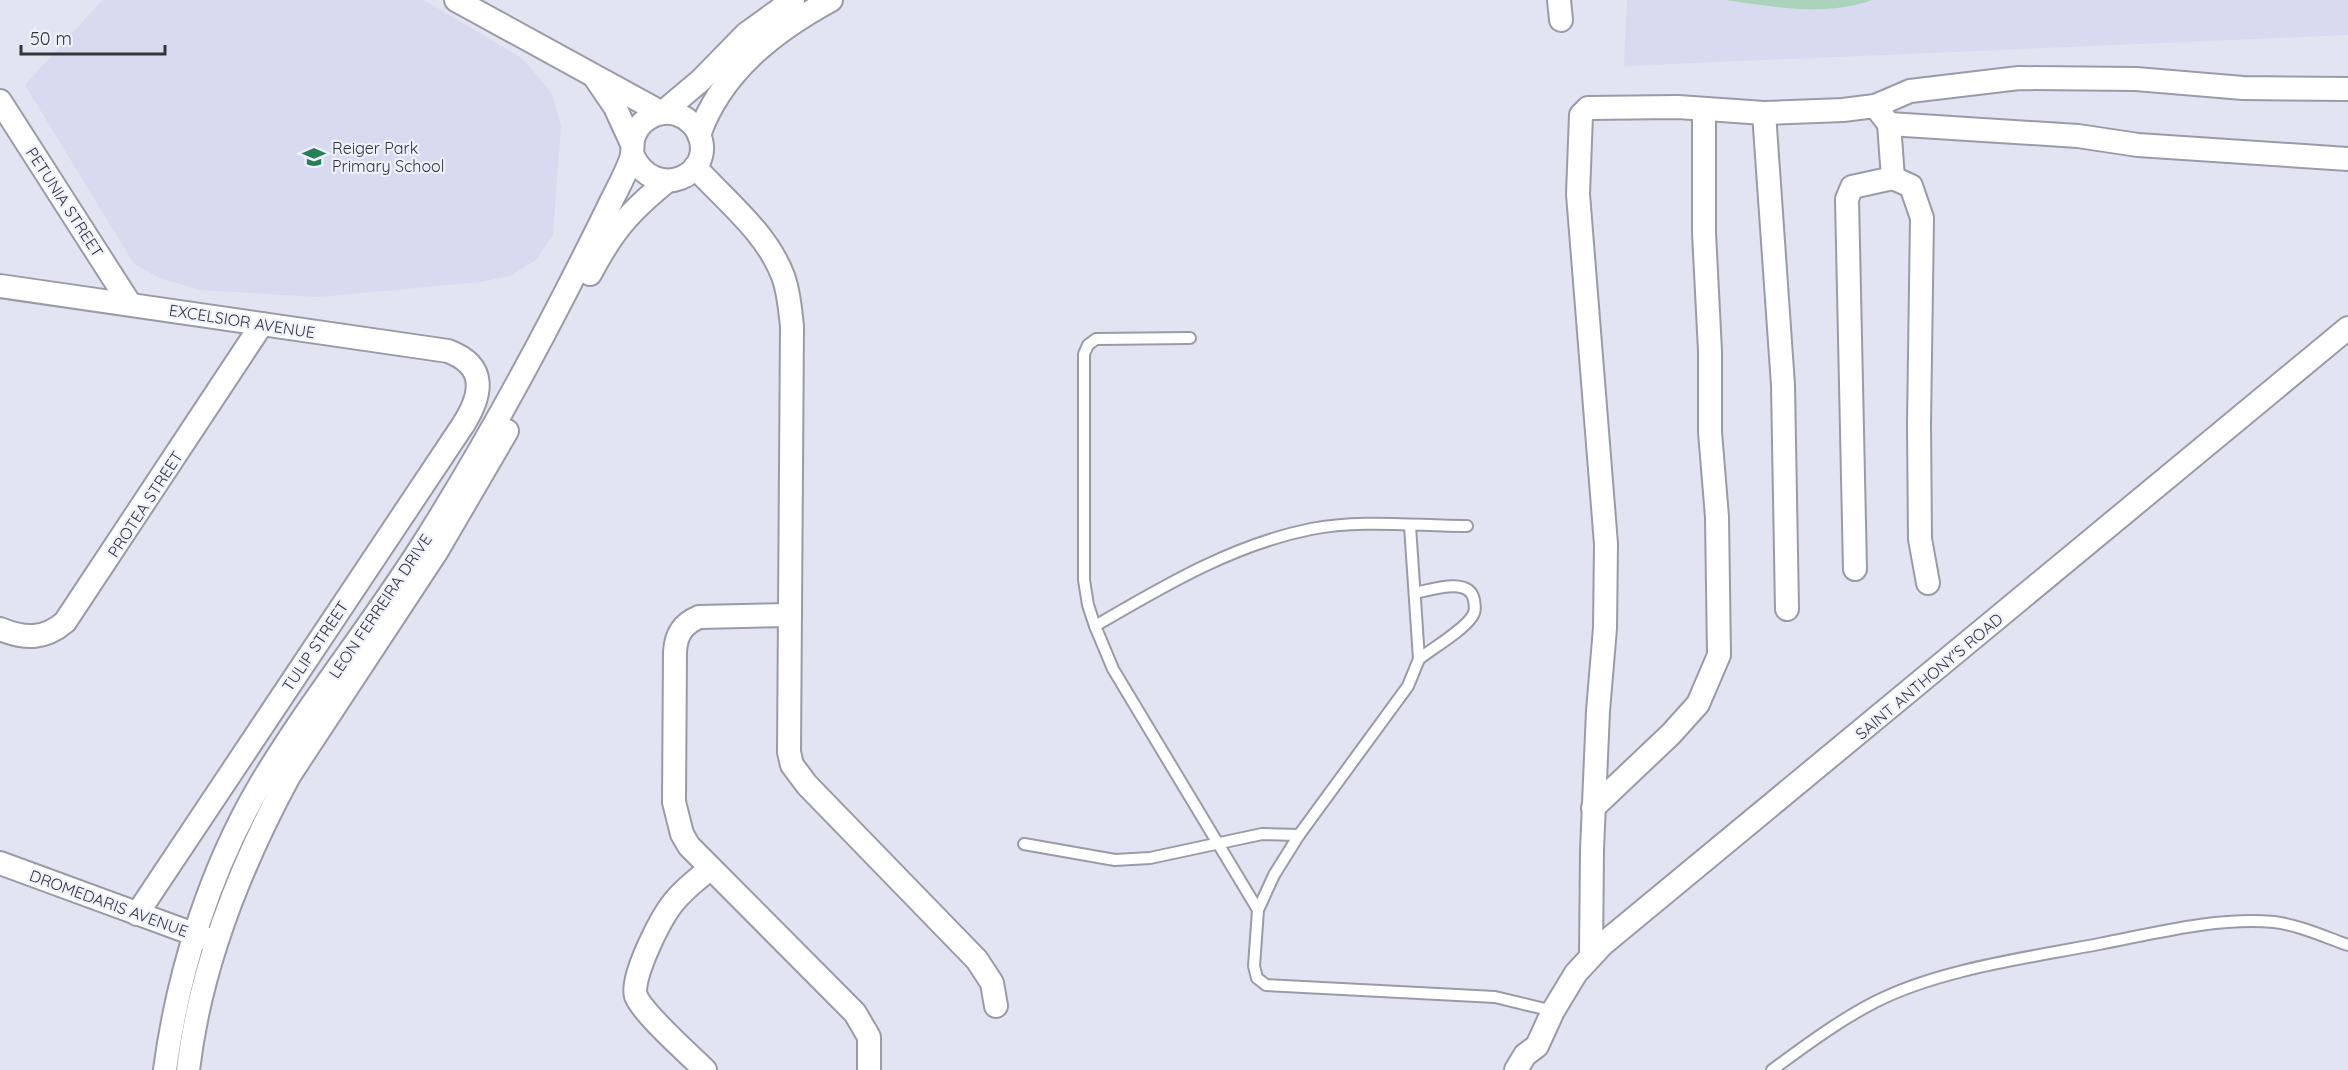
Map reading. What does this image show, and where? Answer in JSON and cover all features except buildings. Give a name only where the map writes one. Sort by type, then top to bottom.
[{"type":"street","points":[[456,0],[594,75],[662,113],[685,118],[699,135],[701,146],[695,167],[687,175],[666,182],[645,175],[632,150],[615,107],[594,75]]},
{"type":"street","points":[[632,150],[642,123],[662,113],[700,81],[746,34],[793,0]]},
{"type":"street","points":[[699,135],[708,109],[737,69],[767,42],[831,0]]},
{"type":"street","points":[[1591,956],[1593,808],[1605,628],[1606,544],[1578,194],[1581,115],[1588,108],[1704,109],[1764,113],[1843,111],[1875,106],[1910,91],[2019,78],[2136,79],[2243,88],[2348,89]]},
{"type":"street","name":"PETUNIA STREET","points":[[0,101],[130,304]]},
{"type":"street","points":[[1875,106],[1889,124],[1893,178]]},
{"type":"street","points":[[1593,808],[1671,734],[1698,704],[1719,655],[1717,517],[1710,432],[1710,339],[1704,232],[1704,109]]},
{"type":"street","points":[[1764,113],[1783,385],[1787,609]]},
{"type":"street","points":[[1889,124],[2078,136],[2138,145],[2348,159]]},
{"type":"street","name":"LEON FERREIRA DRIVE","points":[[188,1070],[207,939],[210,891],[231,841],[260,786],[431,531],[545,328],[632,150]]},
{"type":"street","points":[[695,167],[773,254],[783,276],[789,298],[792,326],[789,752],[792,765],[807,785],[977,960],[993,983],[996,1006]]},
{"type":"street","points":[[1855,569],[1847,199],[1852,187],[1860,183],[1893,178],[1911,186],[1922,218],[1920,539],[1928,583]]},
{"type":"street","name":"LEON FERREIRA DRIVE","points":[[165,1070],[177,1002],[207,939],[228,906],[248,857],[289,776],[437,551],[484,473],[618,227],[633,209],[666,182]]},
{"type":"street","name":"EXCELSIOR AVENUE","points":[[0,286],[448,351],[462,356],[476,372]]},
{"type":"street","name":"PROTEA STREET","points":[[0,629],[36,638],[47,635],[65,622],[262,324]]},
{"type":"street","name":"SAINT ANTHONY'S ROAD","points":[[1537,1046],[1553,1011],[1576,973],[1591,956],[2348,328]]},
{"type":"street","name":"TULIP STREET","points":[[136,914],[467,419],[478,392],[476,372]]},
{"type":"street","points":[[790,615],[699,617],[686,622],[676,642],[674,802],[676,818],[689,846],[710,869],[855,1013],[868,1037],[869,1070]]},
{"type":"street","name":"DROMEDARIS AVENUE","points":[[0,863],[207,939]]},
{"type":"street","points":[[705,1070],[649,1014],[636,997],[634,986],[637,971],[672,904],[710,869]]},
{"type":"street","points":[[1516,1070],[1525,1055],[1537,1046],[1539,1060],[1534,1070]]},
{"type":"lane","points":[[1190,338],[1095,339],[1088,345],[1084,354],[1084,580],[1088,605],[1113,669],[1258,910]]},
{"type":"lane","points":[[1095,626],[1221,556],[1251,545],[1311,529],[1344,525],[1467,526]]},
{"type":"lane","points":[[1410,526],[1419,659],[1408,686],[1395,706],[1299,836],[1274,875],[1258,910],[1254,966],[1257,978],[1266,985],[1495,997],[1553,1011]]},
{"type":"lane","points":[[1415,593],[1454,586],[1465,588],[1473,595],[1475,609],[1471,619],[1419,659]]},
{"type":"lane","points":[[1023,844],[1115,860],[1150,858],[1216,842],[1262,834],[1299,836]]},
{"type":"lane","points":[[1772,1070],[1809,1042],[1875,1002],[1954,974],[2186,928],[2249,921],[2277,923],[2348,945]]},
{"type":"shaded area","name":"Reiger Park Primary School","points":[[102,0],[424,0],[522,58],[551,92],[561,125],[553,235],[536,260],[510,276],[480,282],[318,297],[199,290],[160,278],[134,264],[25,85]]},
{"type":"shaded area","points":[[1627,0],[2348,0],[2348,35],[1624,66]]},
{"type":"green space","points":[[1726,0],[1872,0],[1836,8],[1799,9]]},
{"type":"place","name":"Reiger Park Primary School","points":[[314,157]]}]
